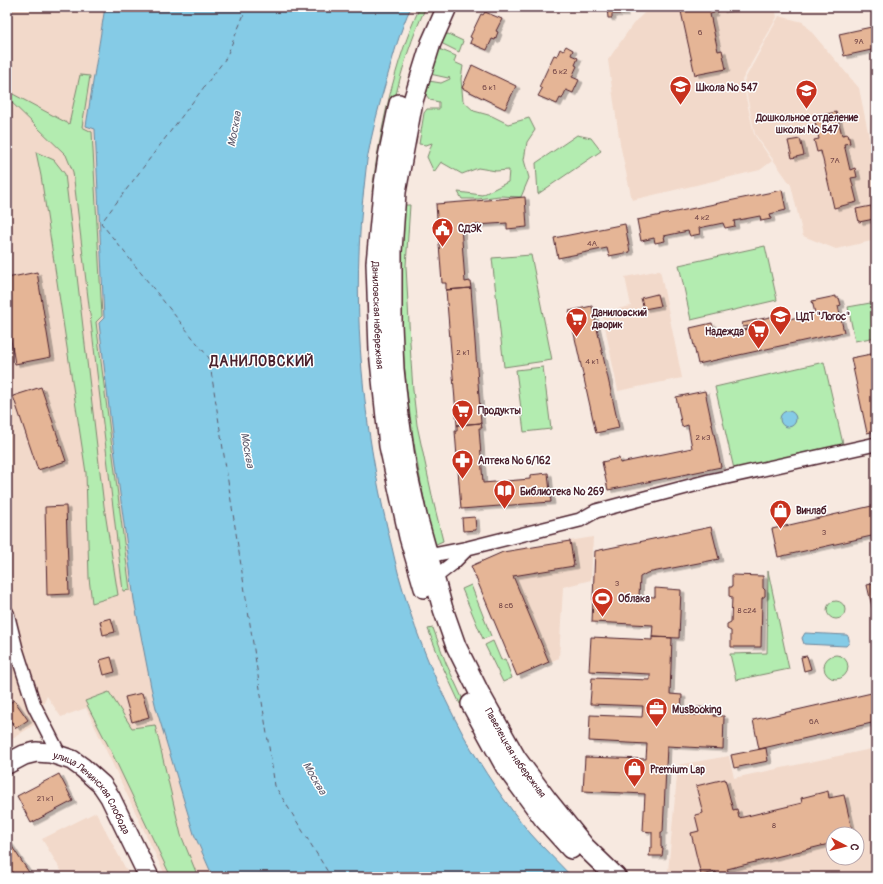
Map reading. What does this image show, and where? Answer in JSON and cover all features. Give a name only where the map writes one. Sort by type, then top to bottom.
[{"type":"main road","name":"Даниловская набережная","points":[[434,7],[419,38],[406,76],[392,133],[382,191],[376,263],[379,351],[389,446],[409,537],[439,617]]},
{"type":"main road","name":"Даниловская набережная","points":[[439,617],[434,578],[417,516],[407,471],[399,416],[392,332],[392,251],[396,192],[408,120],[430,43],[447,7]]},
{"type":"main road","name":"Павелецкая набережная","points":[[439,617],[461,685],[505,766],[544,819],[598,877]]},
{"type":"main road","name":"Павелецкая набережная","points":[[439,617],[516,758],[585,847],[616,877]]},
{"type":"main road","name":"улица Ленинская Слобода","points":[[7,764],[24,755],[36,752],[50,753],[72,760],[83,768],[93,776],[110,797],[149,877]]},
{"type":"street","points":[[428,556],[468,548],[580,520],[596,512],[708,481],[876,444]]},
{"type":"street","points":[[434,578],[452,564],[468,548]]},
{"type":"street","points":[[7,613],[16,649],[34,705],[60,756]]},
{"type":"shaded area","points":[[7,7],[105,7],[86,125],[95,129],[104,318],[99,323],[156,708],[194,834],[213,877],[166,877],[86,708],[61,717],[47,696],[34,725],[7,742]]},
{"type":"shaded area","name":"Школа № 547","points":[[650,7],[775,7],[777,17],[742,80],[754,134],[772,161],[760,170],[632,200],[620,144],[608,60],[633,24]]},
{"type":"shaded area","name":"Дошкольное отделение школы № 547","points":[[779,16],[803,22],[859,88],[876,171],[876,240],[836,249],[803,236],[791,185],[755,134],[744,81]]},
{"type":"shaded area","points":[[660,270],[682,378],[618,391],[602,312],[631,306],[625,277]]},
{"type":"shaded area","points":[[593,537],[591,580],[563,587],[559,658],[517,676],[471,566],[503,552]]},
{"type":"shaded area","points":[[876,748],[876,877],[675,877],[668,872],[678,765],[729,756],[734,778]]},
{"type":"shaded area","points":[[96,812],[130,877],[65,877],[42,839]]},
{"type":"green space","points":[[420,7],[426,7],[416,29],[401,75],[390,121],[377,192],[372,192],[379,146],[389,97],[403,50]]},
{"type":"green space","points":[[448,34],[463,41],[459,52],[441,42],[444,35]]},
{"type":"green space","points":[[439,49],[456,56],[454,62],[463,66],[461,79],[463,101],[474,111],[492,116],[508,124],[529,118],[535,130],[527,142],[524,160],[529,178],[521,197],[499,196],[478,199],[462,199],[458,192],[482,195],[508,182],[509,170],[496,171],[478,168],[462,174],[441,162],[434,172],[427,157],[432,143],[426,145],[419,144],[424,113],[427,109],[439,109],[439,102],[430,100],[426,95],[429,81],[441,83],[450,79],[449,76],[448,78],[430,74],[436,50]]},
{"type":"green space","points":[[80,75],[90,76],[82,127],[92,132],[102,316],[96,322],[130,590],[123,591],[73,172],[66,155],[7,98],[7,86],[11,93],[69,124]]},
{"type":"green space","points":[[577,135],[591,138],[601,151],[538,194],[536,163]]},
{"type":"green space","points":[[36,152],[54,160],[65,174],[104,506],[118,595],[92,603],[89,578],[86,473],[41,176]]},
{"type":"green space","points":[[403,205],[410,205],[406,266],[413,390],[417,425],[443,541],[434,545],[414,442],[404,364],[399,282],[399,248]]},
{"type":"green space","points":[[765,246],[777,300],[691,320],[679,265]]},
{"type":"green space","points":[[531,255],[552,360],[504,367],[492,258]]},
{"type":"green space","points":[[876,302],[876,337],[855,341],[848,307]]},
{"type":"green space","points":[[824,362],[843,444],[734,469],[715,387]]},
{"type":"green space","points":[[543,367],[551,429],[524,432],[516,370]]},
{"type":"green space","points":[[768,571],[789,669],[736,680],[730,654],[767,653]]},
{"type":"green space","points":[[471,585],[491,636],[483,639],[462,589]]},
{"type":"green space","points":[[836,601],[842,604],[845,610],[842,616],[836,619],[830,616],[827,610],[830,604]]},
{"type":"green space","points":[[433,628],[446,663],[464,702],[460,704],[442,665],[428,629]]},
{"type":"green space","points":[[493,641],[501,660],[505,659],[512,678],[503,682],[485,645]]},
{"type":"green space","points":[[836,655],[845,658],[848,667],[845,676],[836,679],[827,676],[824,667],[827,658]]},
{"type":"green space","points":[[109,692],[132,728],[155,725],[181,835],[198,877],[171,877],[111,751],[85,701]]},
{"type":"water","name":"Москва","points":[[105,7],[411,7],[395,51],[371,139],[367,160],[359,247],[359,329],[362,370],[366,410],[379,491],[397,568],[415,627],[438,683],[455,719],[479,761],[512,810],[535,839],[572,877],[213,877],[194,834],[151,687],[134,600],[112,433],[99,323],[104,318],[95,129],[86,126]]},
{"type":"water","points":[[788,411],[795,416],[796,419],[791,426],[788,427],[781,422],[780,419],[785,412]]},
{"type":"water","points":[[805,633],[847,635],[849,642],[846,646],[804,644],[802,638]]},
{"type":"building","points":[[607,7],[624,7],[624,14],[612,14],[612,18],[608,18]]},
{"type":"building","points":[[680,7],[735,7],[721,10],[720,8],[713,9],[714,13],[710,14],[718,51],[722,50],[726,69],[695,75]]},
{"type":"building","points":[[485,12],[502,19],[496,31],[498,32],[495,40],[492,39],[487,50],[470,43],[472,38],[470,37],[481,14],[483,15]]},
{"type":"building","points":[[876,26],[876,49],[844,56],[839,34]]},
{"type":"building","points":[[566,46],[573,50],[571,55],[578,58],[575,65],[577,66],[572,77],[579,80],[573,93],[566,90],[562,99],[560,98],[557,104],[538,96],[542,89],[539,87],[554,55],[557,56],[560,49],[563,51]]},
{"type":"building","points":[[472,65],[516,86],[505,109],[462,88]]},
{"type":"building","points":[[836,112],[842,135],[848,134],[850,143],[844,144],[850,170],[855,168],[857,177],[851,178],[857,202],[834,208],[821,151],[817,152],[814,140],[819,139],[814,117]]},
{"type":"building","points":[[800,139],[804,155],[792,158],[788,141]]},
{"type":"building","points":[[782,190],[786,210],[770,214],[771,219],[761,221],[760,216],[734,221],[735,226],[725,228],[723,223],[699,228],[700,234],[690,236],[688,231],[664,236],[665,241],[655,243],[654,238],[641,241],[637,220]]},
{"type":"building","points":[[525,197],[527,227],[507,229],[507,223],[461,226],[465,282],[470,281],[471,288],[446,290],[446,283],[442,283],[436,204]]},
{"type":"building","points":[[871,206],[874,219],[859,222],[856,209]]},
{"type":"building","points":[[625,224],[630,252],[609,256],[607,248],[558,258],[554,238]]},
{"type":"building","points":[[37,272],[51,357],[15,364],[7,316],[7,278]]},
{"type":"building","points":[[471,288],[481,423],[457,425],[446,290]]},
{"type":"building","points":[[657,294],[660,306],[644,309],[641,298]]},
{"type":"building","points":[[836,296],[836,298],[839,298],[841,305],[838,306],[844,332],[698,364],[690,328],[712,323],[715,336],[748,329],[748,326],[743,327],[742,323],[784,314],[785,318],[781,319],[781,321],[815,313],[812,301]]},
{"type":"building","points":[[592,306],[619,428],[596,433],[569,311]]},
{"type":"building","points":[[876,353],[876,431],[867,433],[851,358]]},
{"type":"building","points":[[41,387],[66,461],[38,470],[13,396]]},
{"type":"building","points":[[705,391],[721,467],[608,490],[602,462],[619,458],[620,463],[692,448],[688,425],[682,427],[676,397]]},
{"type":"building","points":[[481,423],[482,428],[479,428],[483,483],[530,479],[530,475],[548,473],[551,502],[461,509],[455,431],[457,431],[457,425]]},
{"type":"building","points":[[876,505],[876,535],[778,557],[772,529]]},
{"type":"building","points":[[66,506],[69,594],[47,595],[45,507]]},
{"type":"building","points":[[475,517],[476,530],[463,531],[462,518]]},
{"type":"building","points":[[711,527],[719,559],[647,573],[640,577],[639,596],[655,597],[655,588],[681,590],[679,638],[652,637],[653,625],[592,622],[595,551]]},
{"type":"building","points":[[570,541],[574,566],[513,576],[549,662],[517,676],[471,566],[503,552]]},
{"type":"building","points":[[732,575],[763,576],[765,596],[762,598],[761,647],[731,647],[731,631],[727,629],[727,624],[731,622],[732,597],[729,596],[729,587],[732,587]]},
{"type":"building","points":[[876,583],[876,624],[867,585]]},
{"type":"building","points":[[111,618],[115,632],[103,635],[100,621]]},
{"type":"building","points":[[591,637],[652,640],[652,637],[672,638],[670,694],[682,695],[681,714],[697,715],[697,707],[714,708],[714,716],[724,716],[723,749],[667,746],[663,832],[661,832],[661,847],[663,848],[662,856],[649,856],[650,847],[652,847],[652,832],[643,831],[645,794],[583,791],[585,757],[646,759],[647,744],[589,741],[590,715],[642,717],[643,706],[590,704],[592,678],[650,680],[650,674],[589,671]]},
{"type":"building","points":[[807,656],[811,669],[804,671],[801,657]]},
{"type":"building","points":[[111,657],[115,672],[104,675],[100,660]]},
{"type":"building","points":[[876,692],[876,722],[759,749],[753,720]]},
{"type":"building","points":[[142,693],[149,717],[132,722],[125,697]]},
{"type":"building","points":[[14,700],[28,720],[16,728],[7,716],[7,705]]},
{"type":"building","points":[[766,748],[768,761],[734,768],[731,755]]},
{"type":"building","points":[[59,774],[73,801],[31,823],[17,796]]},
{"type":"building","points":[[725,779],[733,810],[737,809],[739,818],[802,803],[801,798],[828,791],[829,798],[844,795],[851,826],[825,826],[825,845],[727,869],[729,873],[724,874],[725,876],[717,876],[716,872],[701,875],[691,833],[699,831],[695,815],[703,813],[696,786]]},
{"type":"building","points":[[7,839],[32,877],[7,877]]},
{"type":"ferry route","points":[[247,7],[226,58],[101,223],[209,358],[275,786],[331,877]]},
{"type":"place","name":"Школа № 547","points":[[681,106]]},
{"type":"place","name":"Дошкольное отделение школы № 547","points":[[807,110]]},
{"type":"place","name":"СДЭК","points":[[443,248]]},
{"type":"place","name":"ЦДТ \"Логос\"","points":[[780,336]]},
{"type":"place","name":"Даниловский дворик","points":[[576,338]]},
{"type":"place","name":"Надежда","points":[[759,350]]},
{"type":"place","name":"Продукты","points":[[462,430]]},
{"type":"place","name":"Аптека № 6/162","points":[[462,480]]},
{"type":"place","name":"Библиотека № 269","points":[[504,510]]},
{"type":"place","name":"Винлаб","points":[[780,530]]},
{"type":"place","name":"Облака","points":[[603,618]]},
{"type":"place","name":"MusBooking","points":[[656,728]]},
{"type":"place","name":"Premium Lap","points":[[634,788]]},
{"type":"district","name":"ДАНИЛОВСКИЙ","points":[[262,361]]}]
